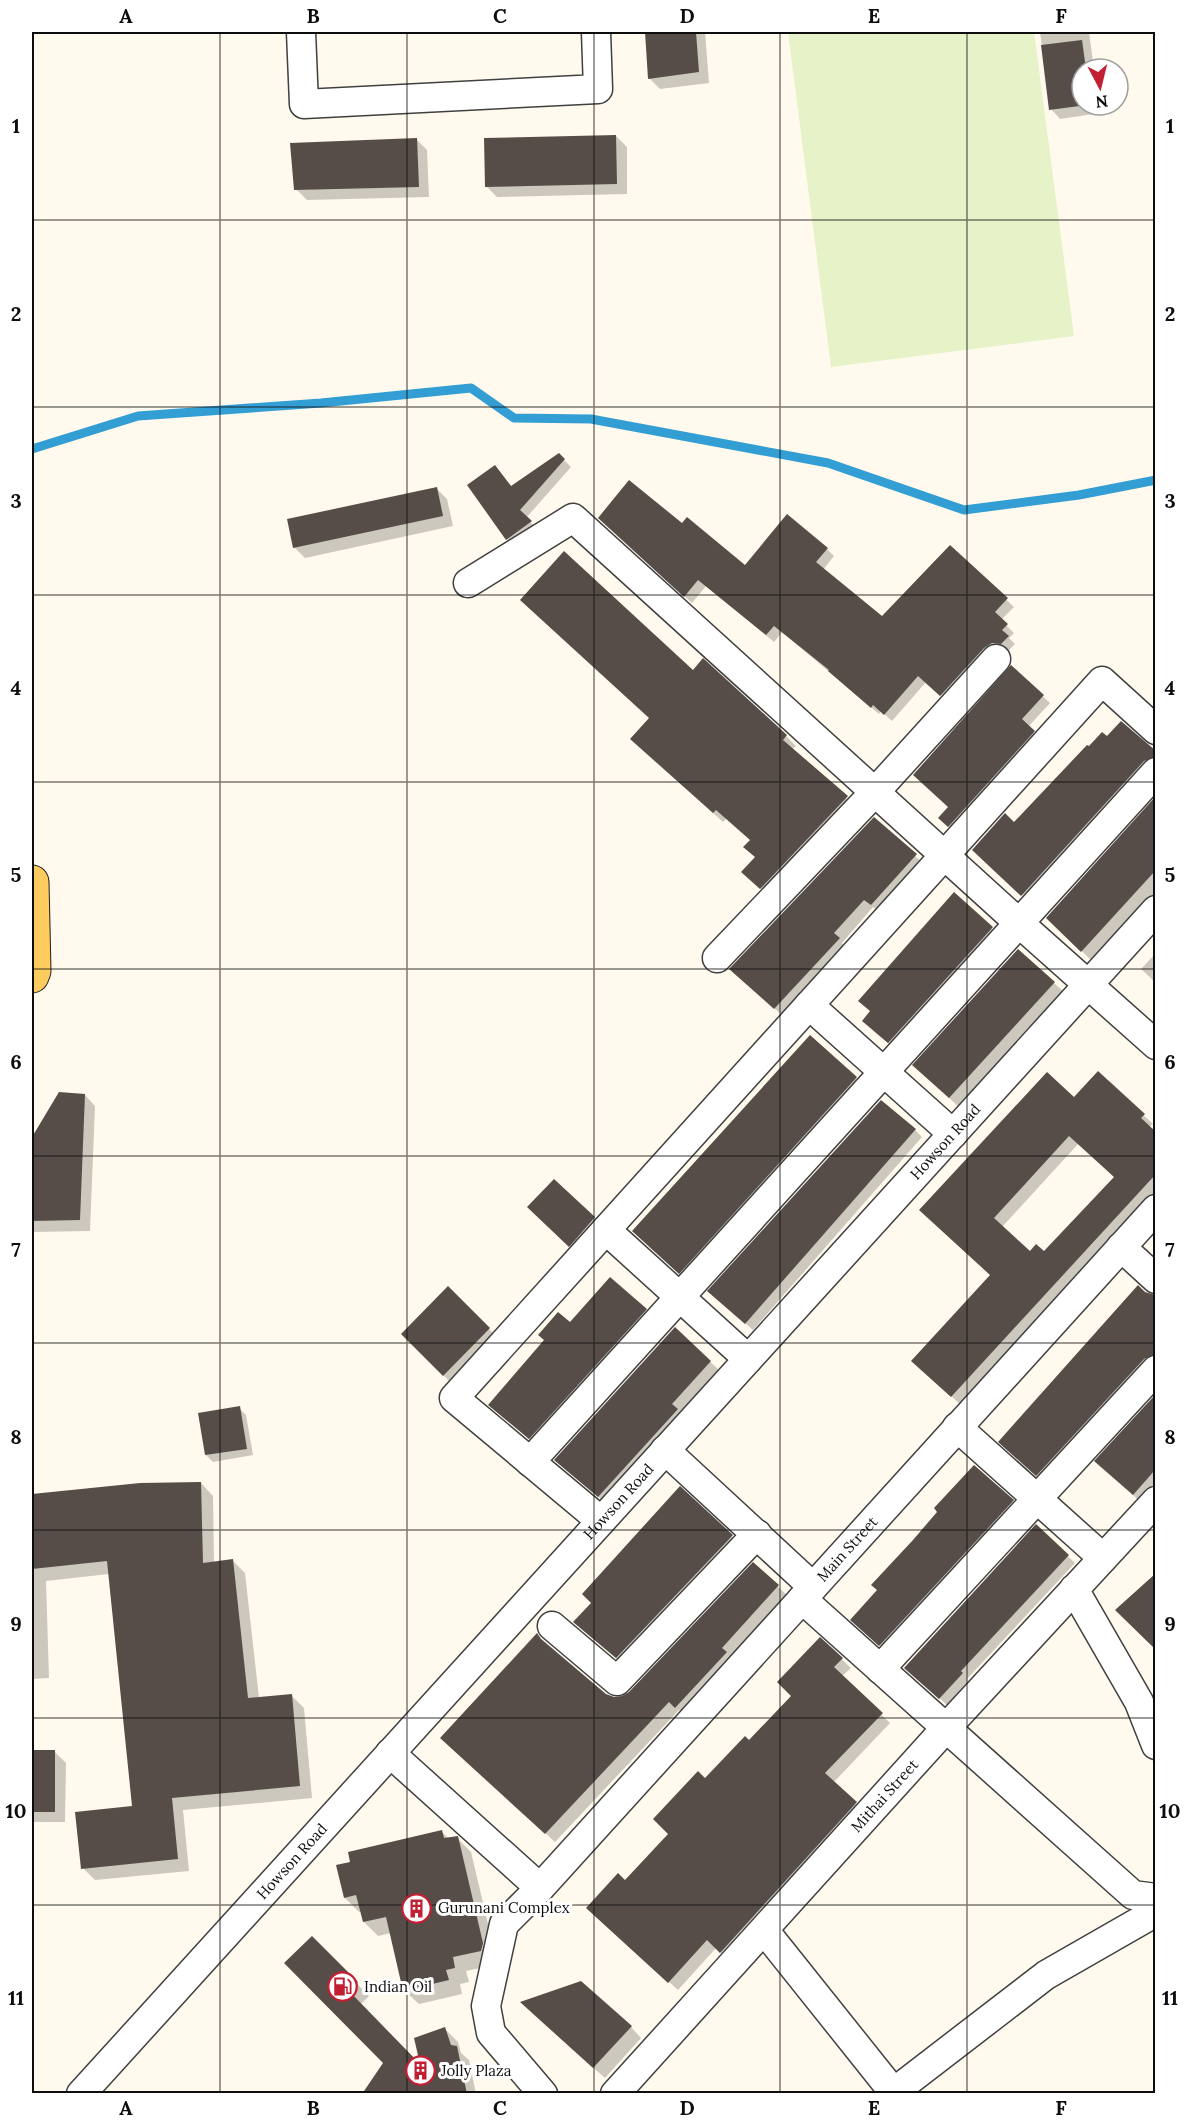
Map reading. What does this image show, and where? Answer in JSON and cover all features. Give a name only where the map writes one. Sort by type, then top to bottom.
[{"type":"main road","points":[[32,882],[34,971],[32,976]]},
{"type":"street","points":[[301,32],[304,104],[598,89],[596,32]]},
{"type":"street","points":[[468,583],[573,518],[1155,1045]]},
{"type":"street","points":[[717,958],[875,792],[996,659]]},
{"type":"street","points":[[601,1521],[454,1398],[1102,681],[1155,730]]},
{"type":"street","points":[[530,1462],[1155,772]]},
{"type":"street","name":"Howson Road","points":[[81,2094],[1155,910]]},
{"type":"street","points":[[809,1005],[953,1134]]},
{"type":"street","name":"Main Street","points":[[543,2094],[491,2033],[486,2006],[504,1924],[540,1888],[1155,1209]]},
{"type":"street","points":[[606,1230],[748,1359]]},
{"type":"street","points":[[1121,1247],[1155,1279]]},
{"type":"street","points":[[880,1669],[1155,1370]]},
{"type":"street","points":[[957,1427],[1102,1558]]},
{"type":"street","points":[[666,1450],[757,1534],[808,1593],[880,1669],[1133,1895],[1155,1898]]},
{"type":"street","name":"Mithai Street","points":[[615,2094],[1155,1500]]},
{"type":"street","points":[[552,1626],[617,1681],[757,1534]]},
{"type":"street","points":[[1074,1589],[1147,1698],[1155,1744]]},
{"type":"street","points":[[390,1753],[540,1888]]},
{"type":"street","points":[[764,1930],[895,2093],[1046,1975],[1155,1912]]},
{"type":"green space","points":[[788,32],[1034,32],[1074,336],[831,367]]},
{"type":"building","points":[[645,32],[696,32],[699,72],[648,79]]},
{"type":"building","points":[[1082,40],[1084,57],[1070,57],[1070,107],[1049,110],[1041,45]]},
{"type":"building","points":[[616,135],[617,184],[485,187],[484,138]]},
{"type":"building","points":[[417,138],[419,187],[294,190],[290,143]]},
{"type":"building","points":[[559,453],[565,459],[520,510],[532,521],[506,540],[467,485],[495,465],[511,486]]},
{"type":"building","points":[[629,480],[682,523],[687,517],[745,565],[787,514],[828,548],[816,562],[882,616],[950,545],[1008,598],[995,612],[1008,624],[1002,630],[1009,636],[1001,644],[992,643],[984,648],[940,696],[918,676],[884,715],[873,705],[871,708],[829,670],[774,626],[766,635],[698,580],[684,597],[598,518]]},
{"type":"building","points":[[437,487],[443,516],[293,548],[287,519]]},
{"type":"building","points":[[564,551],[693,670],[703,658],[787,735],[783,740],[848,796],[760,889],[741,872],[755,857],[743,847],[750,840],[716,810],[713,813],[630,739],[649,718],[520,600]]},
{"type":"building","points":[[1011,665],[1044,695],[1022,719],[1035,731],[948,827],[938,818],[948,807],[913,775]]},
{"type":"building","points":[[1121,721],[1155,750],[1155,756],[1144,761],[1021,896],[972,850],[1005,813],[1014,822],[1087,745],[1089,746],[1102,732],[1107,736]]},
{"type":"building","points":[[1155,797],[1155,871],[1081,952],[1046,918]]},
{"type":"building","points":[[874,817],[917,854],[871,905],[864,900],[834,933],[840,938],[774,1009],[729,969]]},
{"type":"building","points":[[954,892],[993,927],[888,1043],[862,1021],[870,1011],[858,1001]]},
{"type":"building","points":[[1018,949],[1055,982],[949,1098],[912,1065]]},
{"type":"building","points":[[810,1035],[857,1077],[679,1274],[632,1231]]},
{"type":"building","points":[[1098,1071],[1145,1114],[1141,1118],[1155,1131],[1155,1175],[951,1397],[911,1361],[990,1275],[919,1210],[1047,1072],[1074,1097]],"holes":[[[1069,1136],[1114,1177],[1044,1251],[1036,1244],[1030,1251],[994,1218]]]},
{"type":"building","points":[[59,1092],[85,1094],[80,1220],[32,1221],[32,1137]]},
{"type":"building","points":[[881,1100],[916,1129],[745,1324],[707,1291]]},
{"type":"building","points":[[554,1179],[595,1217],[569,1247],[527,1207]]},
{"type":"building","points":[[610,1277],[647,1309],[529,1439],[488,1405],[544,1340],[538,1335],[558,1312],[570,1322]]},
{"type":"building","points":[[1138,1285],[1145,1292],[1155,1295],[1155,1354],[1144,1359],[1036,1476],[998,1442]]},
{"type":"building","points":[[448,1286],[490,1328],[443,1376],[401,1334]]},
{"type":"building","points":[[675,1327],[711,1361],[672,1404],[678,1409],[598,1497],[554,1460]]},
{"type":"building","points":[[1155,1395],[1155,1470],[1133,1495],[1094,1461]]},
{"type":"building","points":[[240,1406],[247,1449],[205,1455],[198,1413]]},
{"type":"building","points":[[974,1465],[1014,1500],[879,1646],[850,1620],[877,1590],[871,1585],[913,1540],[937,1512],[934,1508]]},
{"type":"building","points":[[201,1482],[203,1563],[233,1559],[248,1698],[292,1694],[300,1786],[172,1798],[178,1859],[81,1869],[75,1812],[132,1806],[107,1561],[32,1569],[32,1494],[140,1483]]},
{"type":"building","points":[[680,1486],[733,1535],[616,1658],[573,1622],[591,1603],[582,1594]]},
{"type":"building","points":[[1036,1524],[1069,1555],[961,1671],[963,1673],[939,1699],[904,1668]]},
{"type":"building","points":[[753,1562],[779,1585],[722,1648],[727,1652],[675,1708],[669,1702],[545,1834],[440,1738],[537,1633],[541,1639],[606,1694],[614,1697],[622,1696],[629,1692]]},
{"type":"building","points":[[1155,1574],[1155,1649],[1115,1610]]},
{"type":"building","points":[[820,1637],[843,1658],[834,1667],[883,1713],[825,1773],[857,1802],[720,1953],[707,1940],[668,1983],[586,1908],[618,1873],[625,1880],[668,1834],[653,1819],[698,1771],[705,1778],[745,1736],[749,1740],[791,1696],[777,1682]]},
{"type":"building","points":[[32,1750],[55,1750],[55,1812],[32,1812]]},
{"type":"building","name":"Gurunani Complex","points":[[442,1830],[444,1838],[458,1836],[483,1943],[481,1951],[453,1957],[455,1968],[446,1970],[449,1980],[403,1991],[386,1917],[363,1922],[356,1895],[344,1898],[336,1865],[350,1862],[348,1852]]},
{"type":"building","points":[[312,1936],[358,1982],[349,1991],[420,2064],[414,2038],[445,2027],[451,2045],[457,2046],[467,2094],[362,2094],[383,2063],[284,1963]]},
{"type":"building","points":[[581,1981],[632,2026],[593,2068],[520,2002]]},
{"type":"waterway","points":[[32,449],[138,416],[321,403],[471,388],[514,418],[591,419],[828,463],[964,510],[1079,495],[1156,480]]},
{"type":"place","name":"Gurunani Complex","points":[[417,1908]]},
{"type":"place","name":"Indian Oil","points":[[343,1987]]},
{"type":"place","name":"Jolly Plaza","points":[[420,2071]]}]
